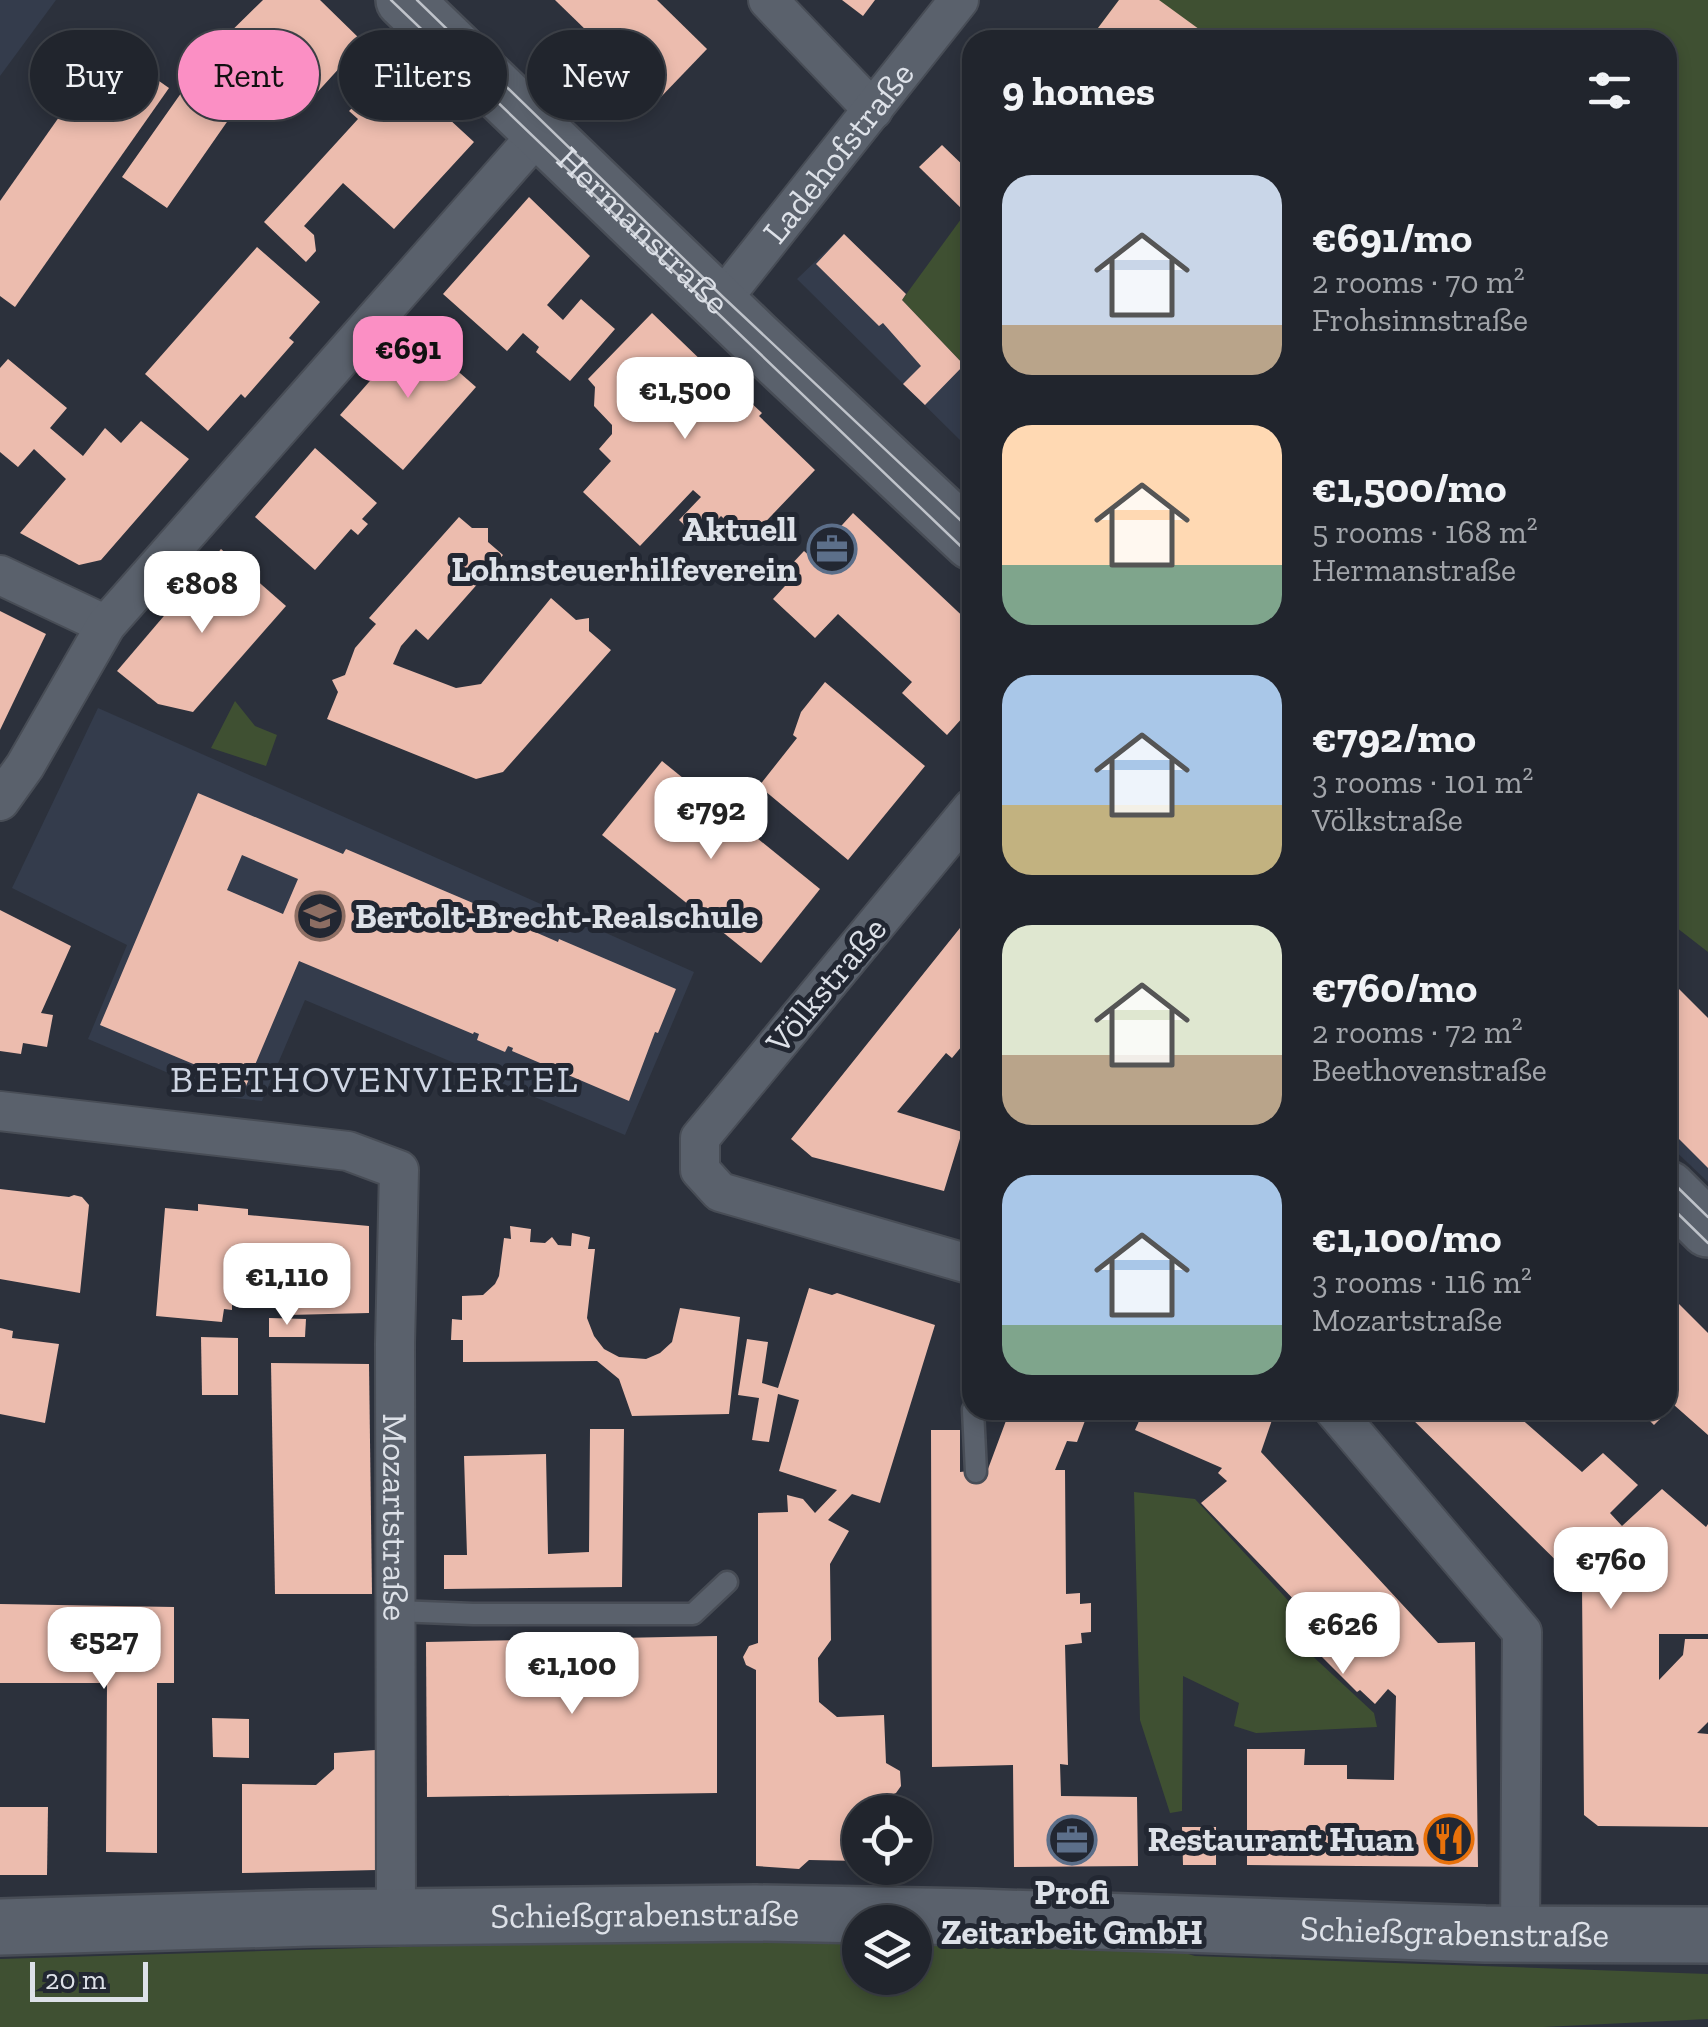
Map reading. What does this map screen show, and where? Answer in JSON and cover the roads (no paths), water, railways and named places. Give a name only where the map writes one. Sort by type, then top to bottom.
[{"type":"main road","name":"Hermanstraße","points":[[404,0],[962,533]]},
{"type":"main road","points":[[1677,1198],[1708,1228]]},
{"type":"main road","name":"Schießgrabenstraße","points":[[0,1927],[756,1913],[1708,1936]]},
{"type":"street","points":[[768,0],[873,110]]},
{"type":"street","name":"Ladehofstraße","points":[[718,303],[959,0]]},
{"type":"street","points":[[0,802],[106,626],[540,132]]},
{"type":"street","points":[[0,574],[106,626]]},
{"type":"street","name":"Völkstraße","points":[[962,820],[700,1138],[700,1170],[720,1192],[962,1261]]},
{"type":"street","name":"Mozartstraße","points":[[0,1111],[348,1151],[399,1170],[396,1919]]},
{"type":"street","points":[[1347,1420],[1522,1632],[1520,1934]]},
{"type":"lane","points":[[974,1420],[976,1472]]},
{"type":"lane","points":[[396,1611],[693,1614],[727,1582]]},
{"type":"tram line","points":[[391,0],[962,547]]},
{"type":"tram line","points":[[417,0],[962,522]]},
{"type":"tram line","points":[[1677,1187],[1708,1217]]},
{"type":"tram line","points":[[1677,1213],[1708,1243]]},
{"type":"place","name":"Aktuell Lohnsteuerhilfeverein","points":[[832,549]]},
{"type":"place","name":"Bertolt-Brecht-Realschule","points":[[320,916]]},
{"type":"place","name":"Restaurant Huan","points":[[1449,1839]]},
{"type":"place","name":"Profi Zeitarbeit GmbH","points":[[1072,1840]]},
{"type":"district","name":"BEETHOVENVIERTEL","points":[[375,1079]]}]
